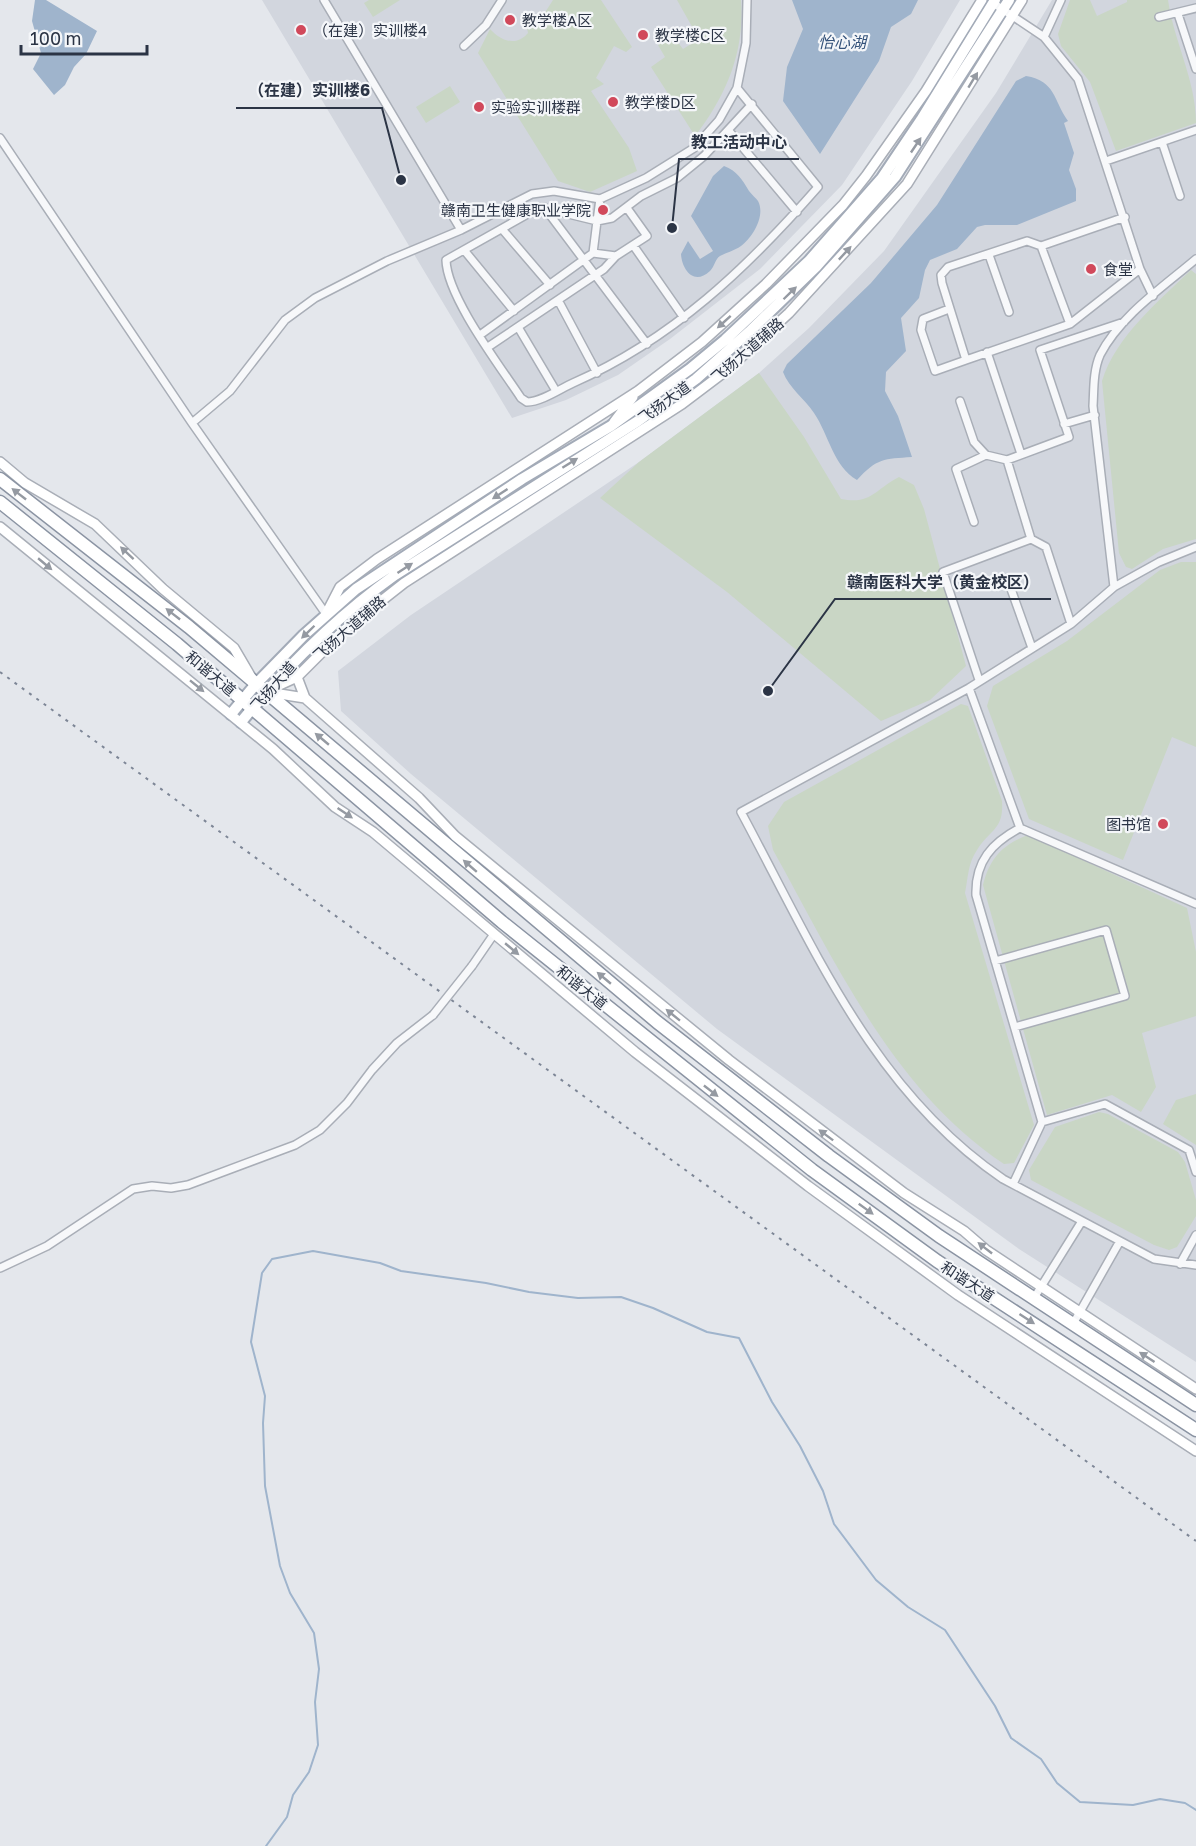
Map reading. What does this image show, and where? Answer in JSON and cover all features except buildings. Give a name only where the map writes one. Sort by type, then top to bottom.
[{"type":"highway","name":"和谐大道","points":[[0,479],[189,627],[657,1022],[829,1156],[939,1236],[1034,1298],[1077,1318],[1196,1404]]},
{"type":"highway","name":"和谐大道","points":[[0,502],[57,545],[502,922],[812,1170],[937,1261],[1196,1430]]},
{"type":"main road","name":"飞扬大道","points":[[231,714],[256,684],[326,614],[391,564],[611,426],[690,369],[725,340],[809,261],[882,178],[955,64],[990,1]]},
{"type":"main road","name":"飞扬大道","points":[[241,722],[311,643],[362,598],[638,421],[696,379],[749,332],[816,267],[888,186],[1008,8]]},
{"type":"street","points":[[324,0],[461,230]]},
{"type":"street","points":[[464,46],[486,25],[502,0]]},
{"type":"street","points":[[192,423],[230,391],[285,320],[315,298],[378,265],[461,230],[532,194],[555,191],[600,199],[646,178],[694,148],[718,120],[737,88],[746,43],[747,0]]},
{"type":"street","name":"飞扬大道辅路","points":[[266,692],[297,677],[320,652],[370,607],[631,440],[727,370],[789,313],[907,184],[946,124],[1008,8],[1022,0]]},
{"type":"street","points":[[1044,37],[1061,0]]},
{"type":"street","points":[[990,1],[1008,8],[1044,37],[1078,79],[1125,217],[1140,269],[1153,296]]},
{"type":"street","name":"飞扬大道辅路","points":[[326,614],[340,587],[376,559],[638,391],[688,353],[801,250],[843,205],[893,141],[990,1]]},
{"type":"street","points":[[1159,17],[1196,8]]},
{"type":"street","points":[[1178,14],[1196,69]]},
{"type":"street","points":[[926,91],[955,64]]},
{"type":"street","points":[[737,88],[752,104],[818,187],[736,275],[684,318],[617,364],[527,402],[521,399],[460,303],[446,272],[446,260],[544,207],[597,221],[612,218],[641,196],[677,177],[729,131],[752,104]]},
{"type":"street","points":[[946,124],[952,92]]},
{"type":"street","points":[[1106,161],[1196,130]]},
{"type":"street","points":[[729,131],[797,212]]},
{"type":"street","points":[[0,138],[192,423],[326,614]]},
{"type":"street","points":[[882,178],[893,141]]},
{"type":"street","points":[[1162,142],[1180,196]]},
{"type":"street","points":[[480,335],[593,253],[600,199]]},
{"type":"street","points":[[544,207],[646,344]]},
{"type":"street","points":[[488,347],[595,276],[616,256],[646,236],[627,208]]},
{"type":"street","points":[[966,360],[941,274],[948,267],[1028,242],[1041,246],[1125,217]]},
{"type":"street","points":[[502,229],[550,285]]},
{"type":"street","points":[[633,245],[684,318]]},
{"type":"street","points":[[1041,246],[1070,324]]},
{"type":"street","points":[[464,250],[514,311]]},
{"type":"street","points":[[593,253],[616,256]]},
{"type":"street","points":[[989,255],[1009,312]]},
{"type":"street","points":[[1114,587],[1095,415],[1094,381],[1100,356],[1124,322],[1196,260]]},
{"type":"street","points":[[950,309],[923,319],[920,323],[935,371],[1070,324],[1140,269]]},
{"type":"street","points":[[558,300],[597,373]]},
{"type":"street","points":[[749,332],[789,313]]},
{"type":"street","points":[[960,401],[974,442],[986,455],[1006,460],[1069,437],[1040,350],[1124,322]]},
{"type":"street","points":[[518,327],[556,391]]},
{"type":"street","points":[[688,353],[725,340]]},
{"type":"street","points":[[987,352],[1021,454]]},
{"type":"street","points":[[682,404],[696,379]]},
{"type":"street","points":[[611,426],[638,391]]},
{"type":"street","points":[[1064,424],[1095,415]]},
{"type":"street","points":[[591,451],[631,440]]},
{"type":"street","points":[[974,522],[956,469],[986,455]]},
{"type":"street","points":[[1006,460],[1031,539],[1046,547],[1071,624]]},
{"type":"street","points":[[0,462],[25,483],[95,524],[163,589],[234,648],[256,684]]},
{"type":"street","points":[[0,527],[241,722],[335,807],[373,832],[635,1052],[883,1242],[958,1296],[1196,1451]]},
{"type":"street","points":[[979,680],[943,572],[1031,539]]},
{"type":"street","points":[[1196,547],[1159,562],[1114,587],[1071,624],[969,688],[741,812],[846,1006],[886,1068],[914,1102],[980,1163],[1013,1184],[1154,1259],[1196,1265]]},
{"type":"street","points":[[1011,589],[1032,648]]},
{"type":"street","points":[[297,677],[305,698],[419,798],[455,836],[729,1060],[904,1193],[964,1231],[986,1250],[1041,1286],[1077,1318],[1196,1389]]},
{"type":"street","points":[[969,688],[1020,828],[1196,904]]},
{"type":"street","points":[[266,692],[305,698]]},
{"type":"street","points":[[1013,1184],[1042,1122],[976,895],[977,871],[997,842],[1020,828]]},
{"type":"street","points":[[995,961],[1106,930],[1125,996],[1014,1027]]},
{"type":"street","points":[[0,1268],[47,1246],[133,1189],[188,1185],[295,1145],[320,1130],[347,1103],[372,1070],[397,1043],[433,1015],[494,934]]},
{"type":"street","points":[[1042,1122],[1105,1104],[1190,1150],[1196,1173]]},
{"type":"street","points":[[1034,1298],[1082,1221]]},
{"type":"street","points":[[1180,1264],[1196,1235]]},
{"type":"street","points":[[1077,1318],[1120,1241]]},
{"type":"shaded area","name":"赣南卫生健康职业学院","points":[[262,0],[960,0],[912,81],[842,185],[760,269],[670,339],[618,375],[566,400],[512,418]]},
{"type":"shaded area","points":[[1052,0],[1196,0],[1196,1362],[1019,1249],[717,1029],[411,774],[341,711],[338,671],[411,615],[639,462],[759,373],[809,328],[884,251],[996,93]]},
{"type":"green space","points":[[369,0],[400,0],[373,17],[364,3]]},
{"type":"green space","points":[[553,0],[601,0],[632,47],[626,52],[614,46],[596,78],[604,84],[591,91],[629,148],[637,171],[590,192],[558,181],[478,53],[490,29],[499,37],[509,41],[519,40],[528,33],[526,23],[535,28]]},
{"type":"green space","points":[[677,0],[741,0],[740,38],[731,72],[716,105],[695,136],[651,67],[665,57],[658,45],[673,36],[683,49],[699,39]]},
{"type":"green space","points":[[1070,0],[1090,0],[1097,16],[1127,0],[1168,0],[1189,76],[1196,123],[1116,151],[1090,82],[1061,46],[1058,34]]},
{"type":"green space","points":[[450,86],[460,102],[426,123],[416,107]]},
{"type":"green space","points":[[1191,270],[1196,274],[1196,539],[1163,549],[1132,569],[1126,567],[1119,553],[1102,381],[1117,349],[1139,321]]},
{"type":"green space","points":[[759,373],[804,437],[841,499],[867,498],[899,477],[914,485],[924,509],[966,666],[930,700],[881,721],[727,592],[600,498],[639,462]]},
{"type":"green space","points":[[1181,562],[1196,562],[1196,747],[1172,737],[1123,860],[1029,819],[987,706],[993,686],[1067,641],[1160,570]]},
{"type":"green space","points":[[961,704],[968,706],[1002,801],[1001,818],[998,824],[974,855],[965,893],[1034,1125],[1014,1163],[1004,1164],[965,1134],[930,1100],[899,1062],[870,1022],[820,936],[773,850],[768,826],[784,802]]},
{"type":"green space","points":[[1028,835],[1187,908],[1196,952],[1196,1016],[1142,1033],[1156,1087],[1141,1112],[1112,1095],[1047,1115],[983,885],[989,867],[998,854],[1011,843]]},
{"type":"green space","points":[[1196,1094],[1196,1145],[1163,1124],[1176,1100]]},
{"type":"green space","points":[[1099,1112],[1108,1114],[1178,1152],[1185,1162],[1196,1200],[1196,1216],[1177,1247],[1169,1250],[1154,1245],[1031,1180],[1029,1170],[1055,1127]]},
{"type":"water","points":[[35,0],[46,0],[97,31],[86,54],[74,67],[65,85],[54,95],[33,69],[41,53],[32,21]]},
{"type":"water","name":"怡心湖","points":[[792,0],[918,0],[911,14],[891,27],[879,61],[820,154],[783,101],[787,67],[803,29]]},
{"type":"water","points":[[1026,76],[1043,82],[1049,87],[1068,121],[1064,123],[1074,153],[1069,170],[1076,189],[1076,201],[1017,225],[977,227],[957,249],[930,260],[925,270],[919,298],[901,318],[906,351],[886,372],[885,391],[898,416],[912,457],[882,461],[870,467],[857,480],[842,467],[814,413],[789,383],[783,372],[787,364],[871,283],[937,205],[1016,81]]},
{"type":"water","points":[[724,166],[739,176],[758,201],[759,220],[745,242],[738,248],[718,257],[712,269],[704,275],[694,276],[686,270],[682,260],[681,254],[688,241],[700,259],[713,251],[691,216],[713,176]]},
{"type":"waterway","points":[[266,1846],[287,1817],[293,1795],[309,1772],[318,1745],[315,1702],[319,1669],[314,1633],[290,1593],[280,1566],[265,1486],[263,1423],[265,1396],[251,1342],[262,1273],[272,1259],[313,1251],[380,1263],[401,1271],[486,1283],[529,1292],[578,1298],[621,1297],[653,1308],[707,1332],[739,1338],[772,1402],[800,1446],[823,1491],[834,1524],[876,1580],[908,1607],[945,1630],[995,1706],[1011,1738],[1041,1759],[1057,1783],[1080,1802],[1133,1805],[1160,1799],[1185,1803],[1196,1810]]},
{"type":"railway","points":[[0,672],[1196,1541]]},
{"type":"place","name":"教学楼A区","points":[[510,20]]},
{"type":"place","name":"（在建）实训楼4","points":[[301,30]]},
{"type":"place","name":"教学楼C区","points":[[643,35]]},
{"type":"place","name":"教学楼D区","points":[[613,102]]},
{"type":"place","name":"实验实训楼群","points":[[479,107]]},
{"type":"place","name":"（在建）实训楼6","points":[[401,180]]},
{"type":"place","name":"赣南卫生健康职业学院","points":[[603,210]]},
{"type":"place","name":"教工活动中心","points":[[672,228]]},
{"type":"place","name":"食堂","points":[[1091,269]]},
{"type":"place","name":"赣南医科大学（黄金校区）","points":[[768,691]]},
{"type":"place","name":"图书馆","points":[[1163,824]]}]
